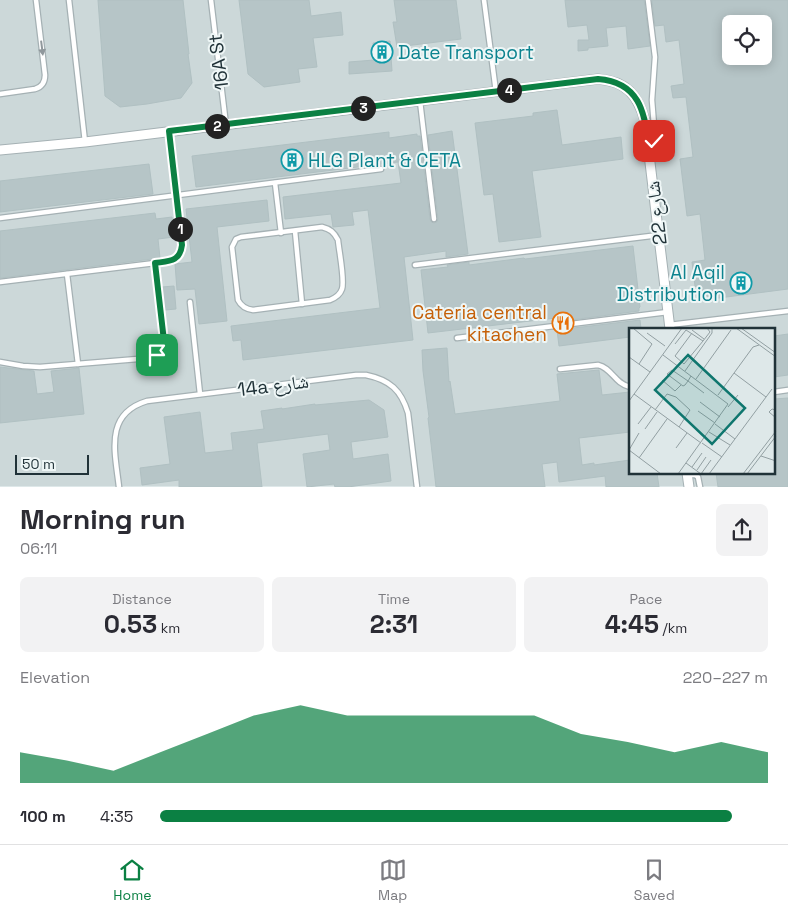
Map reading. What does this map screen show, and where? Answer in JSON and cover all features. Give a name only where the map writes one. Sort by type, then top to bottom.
[{"type":"street","name":"شارع 22","points":[[496,92],[598,79],[612,81],[626,87],[636,98],[645,121],[649,146],[670,327]]},
{"type":"street","points":[[0,150],[85,142],[496,92]]},
{"type":"street","points":[[687,474],[689,486]]},
{"type":"lane","points":[[0,94],[35,90],[44,82],[45,75],[36,0]]},
{"type":"lane","points":[[69,0],[85,142]]},
{"type":"lane","name":"16A St","points":[[211,0],[226,125]]},
{"type":"lane","points":[[484,0],[496,92]]},
{"type":"lane","points":[[648,0],[655,64],[652,100],[655,138],[649,146]]},
{"type":"lane","points":[[420,101],[434,219]]},
{"type":"lane","points":[[0,282],[155,263],[172,260],[178,256],[182,249],[169,131]]},
{"type":"lane","points":[[0,218],[381,169]]},
{"type":"lane","points":[[275,183],[281,232]]},
{"type":"lane","points":[[322,227],[333,232],[338,240],[343,284],[341,292],[334,299],[330,300],[250,310],[244,307],[238,300],[232,247],[234,242],[242,237],[295,231],[322,227]]},
{"type":"lane","points":[[295,231],[302,304]]},
{"type":"lane","points":[[414,265],[659,235]]},
{"type":"lane","points":[[0,362],[31,367],[154,357],[162,349],[164,341],[155,263]]},
{"type":"lane","points":[[67,274],[78,364]]},
{"type":"lane","points":[[190,302],[200,394]]},
{"type":"lane","points":[[670,327],[788,311]]},
{"type":"lane","points":[[457,338],[668,312]]},
{"type":"lane","points":[[560,369],[598,365],[607,370],[619,383],[629,387]]},
{"type":"lane","name":"14a شارع","points":[[119,486],[114,440],[117,427],[124,415],[135,406],[147,401],[356,375],[376,377],[385,381],[394,387],[405,403],[408,413],[417,486]]},
{"type":"lane","points":[[687,474],[698,477],[700,486]]},
{"type":"shaded area","points":[[0,0],[788,0],[788,486],[0,486]]},
{"type":"building","points":[[98,0],[183,0],[192,83],[181,98],[120,107],[105,96]]},
{"type":"building","points":[[239,0],[309,0],[311,16],[341,12],[343,35],[313,38],[317,67],[298,69],[300,82],[264,87],[248,74]]},
{"type":"building","points":[[394,0],[456,0],[461,39],[397,47],[393,22],[397,22]]},
{"type":"building","points":[[565,0],[644,0],[650,46],[628,49],[626,26],[606,28],[608,46],[578,51],[578,40],[589,40],[587,25],[568,27]]},
{"type":"building","points":[[652,0],[788,0],[788,289],[711,299],[695,286],[692,262],[705,260],[700,214],[687,216],[680,159],[693,157],[686,97],[673,98],[671,86],[684,84],[679,40],[666,42],[664,25],[655,26]]},
{"type":"building","name":"Date Transport","points":[[390,41],[392,71],[349,74],[349,62],[374,60],[373,43]]},
{"type":"building","points":[[557,110],[562,145],[621,137],[623,159],[532,171],[541,237],[499,242],[493,194],[484,195],[475,123],[533,116],[533,113]]},
{"type":"building","points":[[452,131],[468,254],[446,257],[446,251],[404,257],[413,340],[243,360],[241,340],[233,341],[231,326],[380,308],[368,210],[352,212],[354,225],[333,227],[331,214],[285,219],[283,197],[401,183],[398,162],[196,187],[192,156],[389,132],[389,138],[417,134],[417,136],[420,136],[430,219],[434,223],[438,219],[428,135]]},
{"type":"building","points":[[149,164],[153,194],[0,212],[0,181]]},
{"type":"building","points":[[267,200],[269,221],[217,227],[227,321],[199,324],[195,289],[177,290],[175,264],[192,262],[186,209]]},
{"type":"building","points":[[155,213],[156,219],[172,217],[174,237],[158,239],[160,258],[0,278],[0,231]]},
{"type":"building","points":[[633,246],[639,311],[556,322],[556,318],[428,333],[421,270],[469,262],[469,265]]},
{"type":"building","points":[[174,286],[176,309],[165,310],[162,287]]},
{"type":"building","points":[[640,320],[641,328],[629,328],[629,337],[559,346],[557,330]]},
{"type":"building","points":[[788,334],[788,375],[776,377],[776,336]]},
{"type":"building","points":[[447,348],[449,382],[455,414],[560,401],[557,374],[599,370],[602,395],[629,392],[629,432],[579,438],[582,465],[629,460],[629,474],[657,474],[659,487],[606,487],[605,476],[559,482],[557,462],[542,464],[545,487],[436,487],[422,350]]},
{"type":"building","points":[[0,367],[34,371],[37,394],[54,392],[51,371],[79,368],[84,414],[0,423]]},
{"type":"building","points":[[788,398],[788,487],[718,487],[716,474],[776,474],[776,399]]},
{"type":"building","points":[[369,400],[384,410],[388,437],[351,442],[353,459],[388,454],[391,481],[348,487],[335,487],[334,484],[307,487],[303,454],[330,450],[328,434],[257,443],[262,487],[179,487],[179,480],[142,485],[140,468],[170,464],[164,417],[200,412],[205,453],[233,450],[231,433],[264,429],[261,411]]},
{"type":"place","name":"Date Transport","points":[[382,52]]},
{"type":"place","name":"HLG Plant & CETA","points":[[292,160]]},
{"type":"place","name":"Al Aqil Distribution","points":[[741,283]]},
{"type":"place","name":"Cateria central kitachen","points":[[563,323]]},
{"type":"route","points":[[157,355],[162,349],[164,341],[155,263],[176,258],[182,249],[169,131],[598,79],[612,81],[632,92],[643,113],[649,146],[654,141]]}]
